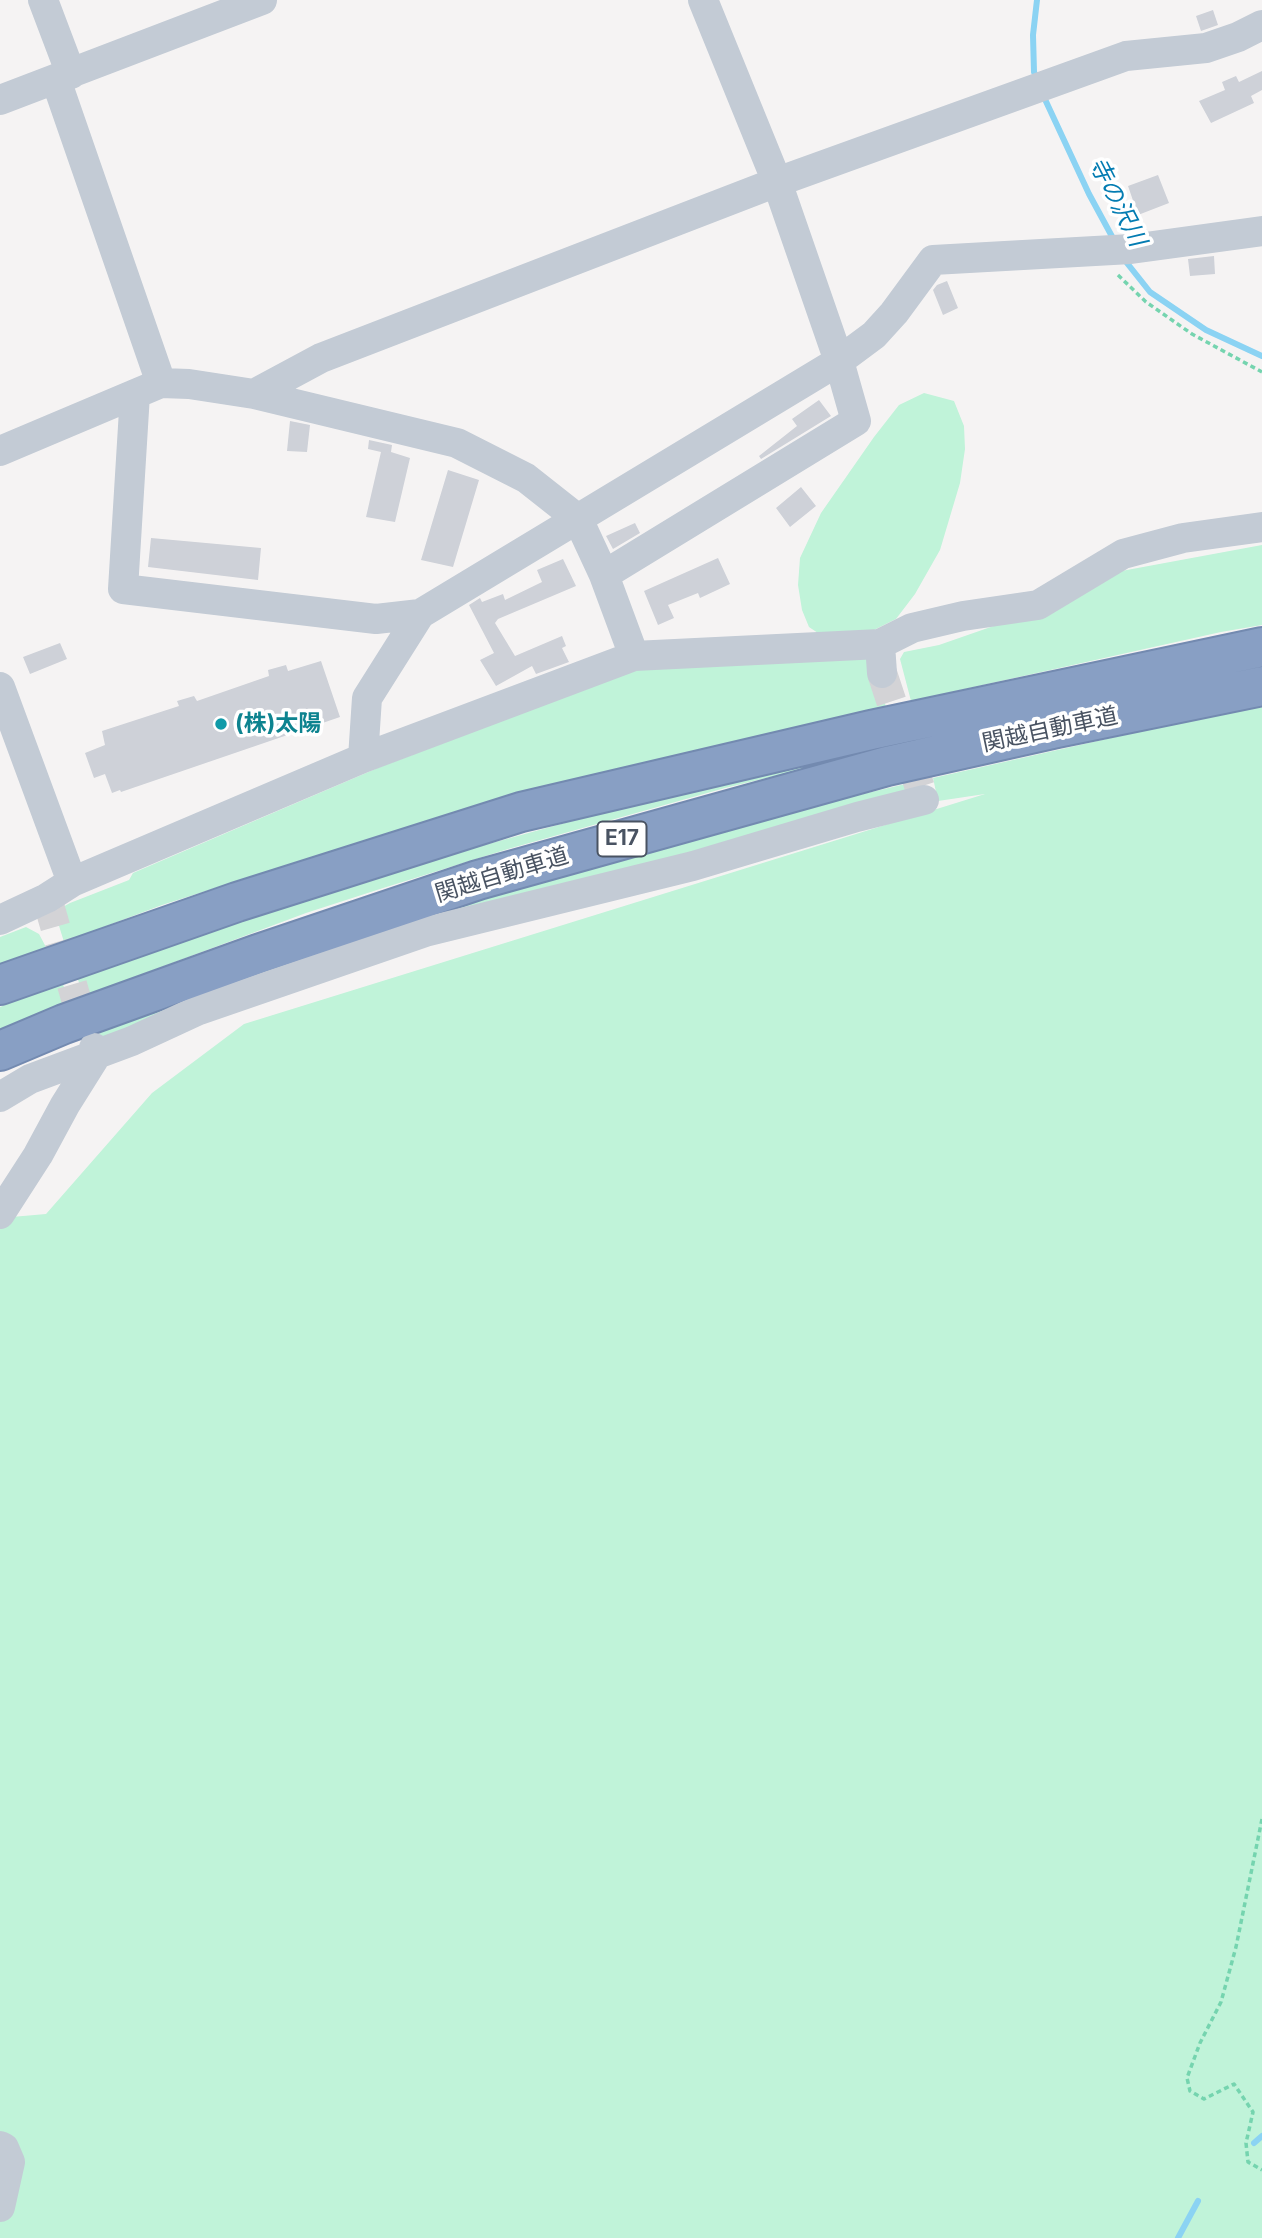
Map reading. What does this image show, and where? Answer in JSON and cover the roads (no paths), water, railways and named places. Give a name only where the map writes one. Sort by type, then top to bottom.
[{"type":"highway","name":"関越自動車道","points":[[0,985],[237,902],[520,812],[871,730],[1262,647]]},
{"type":"highway","name":"関越自動車道","points":[[0,1051],[64,1024],[245,959],[478,880],[887,766],[1262,686]]},
{"type":"street","points":[[43,0],[148,389],[124,589],[376,619],[420,614],[839,361],[880,328],[933,260],[1116,250],[1262,231]]},
{"type":"street","points":[[0,100],[262,0]]},
{"type":"street","points":[[604,575],[856,421],[839,361],[777,182],[703,0]]},
{"type":"street","points":[[254,394],[321,358],[777,182],[1126,56],[1206,48],[1262,25]]},
{"type":"street","points":[[0,452],[148,389],[189,384],[254,394],[457,443],[526,478],[578,519],[604,575],[634,656]]},
{"type":"street","points":[[0,920],[47,898],[72,882],[363,758],[634,656],[881,659],[912,628],[963,616],[1038,606],[1123,554],[1183,538],[1262,527]]},
{"type":"street","points":[[363,758],[367,698],[420,614]]},
{"type":"street","points":[[0,687],[72,882]]},
{"type":"street","points":[[0,1097],[92,1043],[199,1010],[425,932],[693,866],[924,800]]},
{"type":"street","points":[[0,1214],[38,1155],[65,1105],[92,1043]]},
{"type":"street","points":[[0,2146],[4,2148],[10,2162],[0,2207]]},
{"type":"waterway","name":"寺の沢川","points":[[1037,0],[1033,35],[1034,72],[1038,81]]},
{"type":"waterway","name":"寺の沢川","points":[[1043,95],[1089,194],[1115,242]]},
{"type":"waterway","name":"寺の沢川","points":[[1123,258],[1150,292],[1206,330],[1262,356]]},
{"type":"waterway","points":[[1254,2143],[1262,2136]]},
{"type":"waterway","points":[[1178,2238],[1198,2201]]},
{"type":"tunnel","points":[[882,673],[924,800]]},
{"type":"tunnel","points":[[47,898],[86,1033]]},
{"type":"place","name":"(株)太陽","points":[[221,724]]}]
